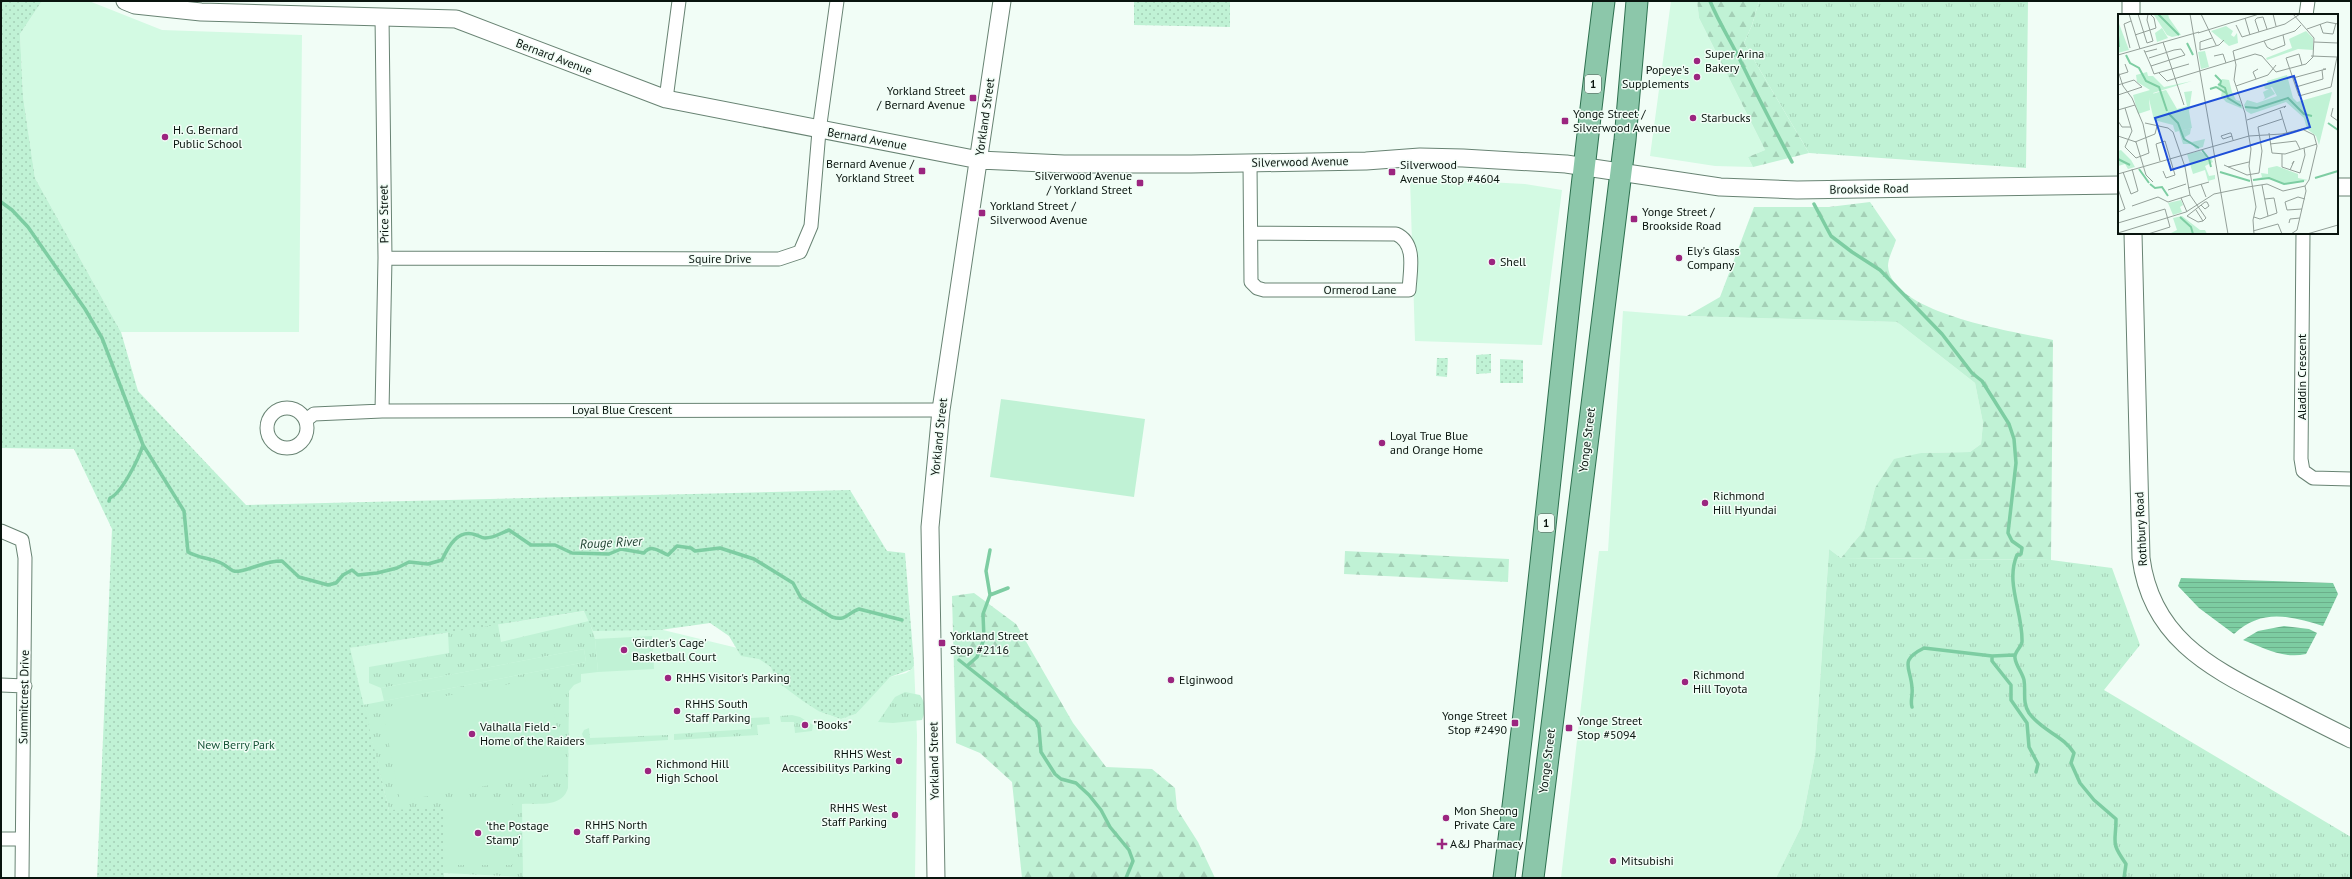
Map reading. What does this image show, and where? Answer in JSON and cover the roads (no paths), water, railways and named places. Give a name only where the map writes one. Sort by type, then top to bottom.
[{"type":"main road","name":"1","points":[[1504,878],[1555,444],[1583,167],[1604,1]]},
{"type":"main road","name":"Yonge Street","points":[[1533,878],[1625,140],[1637,1]]},
{"type":"street","name":"Bernard Avenue","points":[[125,1],[134,5],[201,12],[456,19],[666,99],[820,131],[979,160]]},
{"type":"street","points":[[666,99],[679,1]]},
{"type":"street","name":"Squire Drive","points":[[385,258],[757,259],[793,256],[800,252],[811,226],[820,131],[837,1]]},
{"type":"street","name":"Yorkland Street","points":[[936,878],[930,527],[941,410],[1002,1]]},
{"type":"street","points":[[2131,1],[2131,14]]},
{"type":"street","points":[[2306,14],[2308,1]]},
{"type":"street","name":"Price Street","points":[[382,16],[385,258],[382,411]]},
{"type":"street","name":"Silverwood Avenue","points":[[979,160],[1064,164],[1250,163],[1420,158],[1583,167],[1620,172]]},
{"type":"street","name":"Ormerod Lane","points":[[1250,163],[1251,282],[1260,290],[1409,290],[1411,255],[1409,246],[1402,236],[1396,234],[1251,233]]},
{"type":"street","name":"Brookside Road","points":[[1620,172],[1720,187],[1797,190],[2118,185]]},
{"type":"street","points":[[2338,187],[2351,187]]},
{"type":"street","name":"Rothbury Road","points":[[2133,234],[2141,558],[2150,592],[2174,634],[2187,649],[2202,661],[2241,684],[2351,739]]},
{"type":"street","name":"Aladdin Crescent","points":[[2303,234],[2301,459],[2303,471],[2313,478],[2351,479]]},
{"type":"street","name":"Loyal Blue Crescent","points":[[306,420],[314,414],[382,411],[941,410]]},
{"type":"street","name":"Summitcrest Drive","points":[[1,531],[22,540],[25,558],[22,878]]},
{"type":"street","points":[[1,685],[25,686]]},
{"type":"street","points":[[1,839],[22,839]]},
{"type":"waterway","points":[[1710,1],[1792,162]]},
{"type":"waterway","name":"Rouge River","points":[[1,202],[12,210],[28,227],[85,309],[102,338],[143,445],[184,511],[188,552],[192,554],[217,561],[234,571],[246,570],[265,563],[282,561],[299,577],[328,585],[336,583],[343,575],[352,570],[358,575],[377,573],[397,568],[409,562],[428,564],[442,560],[454,540],[464,534],[488,538],[509,530],[531,545],[555,545],[572,553],[609,554],[621,549],[644,553],[647,550],[652,549],[668,555],[677,546],[691,548],[695,551],[720,548],[754,559],[793,583],[801,598],[832,617],[841,618],[859,609],[902,620]]},
{"type":"waterway","points":[[1814,204],[1831,236],[1880,270],[1942,334],[1972,373],[1982,381],[2009,424],[2014,439],[2016,463],[2008,533],[2012,541],[2022,548],[2021,554],[2017,555],[2013,576],[2015,598],[2022,631],[2022,642],[2015,658],[2025,684],[2025,701],[2027,709],[2034,719],[2070,747],[2074,753],[2071,763],[2080,783],[2094,800],[2116,819],[2115,842],[2118,851],[2126,864],[2124,878]]},
{"type":"waterway","points":[[109,501],[110,498],[120,489],[130,474],[143,445]]},
{"type":"waterway","points":[[967,666],[977,657],[984,639],[983,614],[990,595],[986,571],[990,550]]},
{"type":"waterway","points":[[990,595],[1008,588]]},
{"type":"waterway","points":[[1912,707],[1912,691],[1908,665],[1911,657],[1924,648],[1992,656],[2014,655]]},
{"type":"waterway","points":[[1992,656],[1992,661],[2011,685],[2011,700],[2027,723],[2029,747],[2038,764],[2036,772]]},
{"type":"waterway","points":[[959,660],[1036,721],[1039,728],[1041,752],[1055,774],[1061,779],[1076,783],[1089,795],[1101,810],[1110,827],[1129,850],[1133,861],[1126,878]]},
{"type":"place","name":"Super Arina Bakery","points":[[1697,61]]},
{"type":"place","name":"Popeye's Supplements","points":[[1697,77]]},
{"type":"place","name":"Yorkland Street / Bernard Avenue","points":[[973,98]]},
{"type":"place","name":"Starbucks","points":[[1693,118]]},
{"type":"place","name":"Yonge Street / Silverwood Avenue","points":[[1565,121]]},
{"type":"place","name":"H. G. Bernard Public School","points":[[165,137]]},
{"type":"place","name":"Bernard Avenue / Yorkland Street","points":[[922,171]]},
{"type":"place","name":"Silverwood Avenue Stop #4604","points":[[1392,172]]},
{"type":"place","name":"Silverwood Avenue / Yorkland Street","points":[[1140,183]]},
{"type":"place","name":"Yorkland Street / Silverwood Avenue","points":[[982,213]]},
{"type":"place","name":"Yonge Street / Brookside Road","points":[[1634,219]]},
{"type":"place","name":"Ely's Glass Company","points":[[1679,258]]},
{"type":"place","name":"Shell","points":[[1492,262]]},
{"type":"place","name":"Loyal True Blue and Orange Home","points":[[1382,443]]},
{"type":"place","name":"Richmond Hill Hyundai","points":[[1705,503]]},
{"type":"place","name":"Yorkland Street Stop #2116","points":[[942,643]]},
{"type":"place","name":"'Girdler's Cage' Basketball Court","points":[[624,650]]},
{"type":"place","name":"RHHS Visitor's Parking","points":[[668,678]]},
{"type":"place","name":"Elginwood","points":[[1171,680]]},
{"type":"place","name":"Richmond Hill Toyota","points":[[1685,682]]},
{"type":"place","name":"RHHS South Staff Parking","points":[[677,711]]},
{"type":"place","name":"Yonge Street Stop #2490","points":[[1515,723]]},
{"type":"place","name":"\"Books\"","points":[[805,725]]},
{"type":"place","name":"Yonge Street Stop #5094","points":[[1569,728]]},
{"type":"place","name":"Valhalla Field - Home of the Raiders","points":[[472,734]]},
{"type":"place","name":"RHHS West Accessibilitys Parking","points":[[899,761]]},
{"type":"place","name":"Richmond Hill High School","points":[[648,771]]},
{"type":"place","name":"RHHS West Staff Parking","points":[[895,815]]},
{"type":"place","name":"Mon Sheong Private Care","points":[[1446,818]]},
{"type":"place","name":"RHHS North Staff Parking","points":[[577,832]]},
{"type":"place","name":"'the Postage Stamp'","points":[[478,833]]},
{"type":"place","name":"A&J Pharmacy","points":[[1442,844]]},
{"type":"place","name":"Mitsubishi","points":[[1613,861]]},
{"type":"park label","name":"New Berry Park","points":[[236,745]]}]
